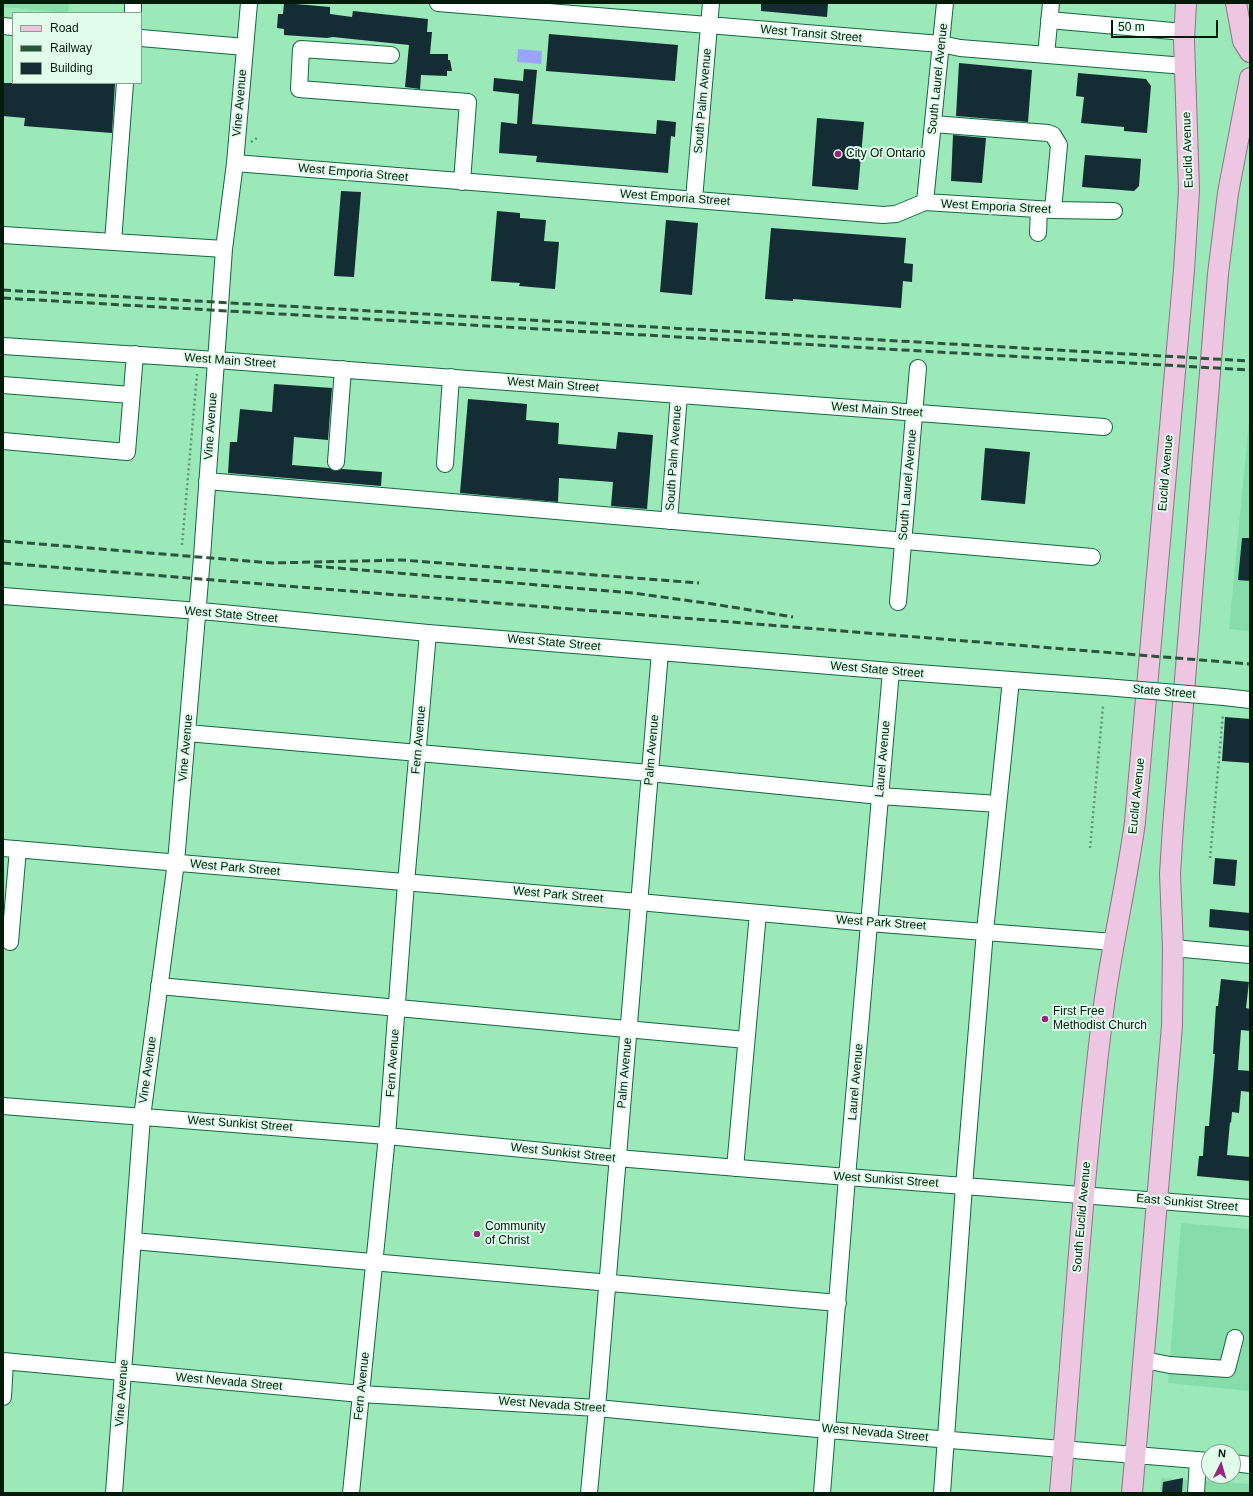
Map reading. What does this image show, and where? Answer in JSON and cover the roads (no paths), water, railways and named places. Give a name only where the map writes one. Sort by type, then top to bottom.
[{"type":"main road","name":"Euclid Avenue","points":[[1114,942],[1128,871],[1135,822],[1185,263],[1190,168],[1184,32],[1186,3]]},
{"type":"main road","points":[[1236,3],[1243,41],[1250,52]]},
{"type":"main road","points":[[1132,1493],[1172,1026],[1173,948],[1170,874],[1172,827],[1219,267],[1228,193],[1250,79]]},
{"type":"main road","name":"South Euclid Avenue","points":[[1060,1493],[1084,1195],[1102,1018],[1114,942]]},
{"type":"street","name":"Vine Avenue","points":[[114,1493],[142,1117],[176,862],[197,611],[224,249],[235,163],[249,3]]},
{"type":"street","name":"West Transit Street","points":[[438,3],[482,5],[941,44],[960,48],[1185,66]]},
{"type":"street","name":"South Palm Avenue","points":[[694,199],[711,3]]},
{"type":"street","name":"South Laurel Avenue","points":[[925,202],[945,3]]},
{"type":"street","points":[[1046,55],[1051,3]]},
{"type":"street","points":[[1049,20],[1184,32]]},
{"type":"street","points":[[142,38],[245,47]]},
{"type":"street","points":[[391,55],[301,49],[299,89],[468,102],[462,182]]},
{"type":"street","points":[[113,242],[125,84]]},
{"type":"street","points":[[933,124],[1048,133],[1053,135],[1059,145],[1046,210],[1038,233]]},
{"type":"street","name":"West Emporia Street","points":[[235,163],[883,214],[896,214],[925,202],[1046,210],[1114,211]]},
{"type":"street","points":[[3,235],[224,249]]},
{"type":"street","name":"West Main Street","points":[[3,346],[343,369],[1104,427]]},
{"type":"street","points":[[3,441],[127,452],[135,354]]},
{"type":"street","name":"South Laurel Avenue","points":[[898,602],[918,368]]},
{"type":"street","points":[[336,462],[343,369]]},
{"type":"street","points":[[445,464],[451,377]]},
{"type":"street","points":[[3,385],[131,395]]},
{"type":"street","name":"South Palm Avenue","points":[[669,521],[679,395]]},
{"type":"street","points":[[207,481],[1092,557]]},
{"type":"street","name":"West State Street","points":[[3,596],[197,611],[428,633],[1105,687]]},
{"type":"street","name":"Fern Avenue","points":[[351,1493],[387,1136],[406,883],[428,633]]},
{"type":"street","name":"Palm Avenue","points":[[589,1493],[598,1408],[617,1158],[660,652]]},
{"type":"street","name":"Laurel Avenue","points":[[822,1493],[847,1177],[891,671]]},
{"type":"street","points":[[942,1493],[964,1186],[985,931],[1011,680]]},
{"type":"street","name":"State Street","points":[[1105,687],[1250,700]]},
{"type":"street","points":[[187,733],[650,773],[880,796],[998,804]]},
{"type":"street","points":[[10,942],[11,848]]},
{"type":"street","name":"West Park Street","points":[[11,848],[870,923],[1114,942]]},
{"type":"street","points":[[735,1168],[758,913]]},
{"type":"street","points":[[1173,948],[1250,955]]},
{"type":"street","points":[[159,986],[746,1040]]},
{"type":"street","name":"West Sunkist Street","points":[[3,1106],[387,1136],[735,1168],[1123,1198]]},
{"type":"street","name":"East Sunkist Street","points":[[1123,1198],[1250,1208]]},
{"type":"street","points":[[133,1240],[838,1303]]},
{"type":"street","points":[[1144,1360],[1170,1365],[1227,1369],[1235,1338]]},
{"type":"street","points":[[3,1397],[4,1362]]},
{"type":"street","name":"West Nevada Street","points":[[4,1362],[361,1394],[598,1408],[828,1430],[1064,1448],[1201,1461]]},
{"type":"street","points":[[1196,1493],[1201,1473]]},
{"type":"water","points":[[518,49],[542,51],[541,64],[517,62]]},
{"type":"railway","points":[[3,290],[1250,361]]},
{"type":"railway","points":[[3,298],[1250,370]]},
{"type":"railway","points":[[3,541],[272,563],[402,560],[699,583]]},
{"type":"railway","points":[[3,563],[1250,664]]},
{"type":"railway","points":[[314,566],[633,593],[793,617]]},
{"type":"place","name":"City Of Ontario","points":[[838,154]]},
{"type":"place","name":"First Free Methodist Church","points":[[1045,1019]]},
{"type":"place","name":"Community of Christ","points":[[477,1234]]}]
